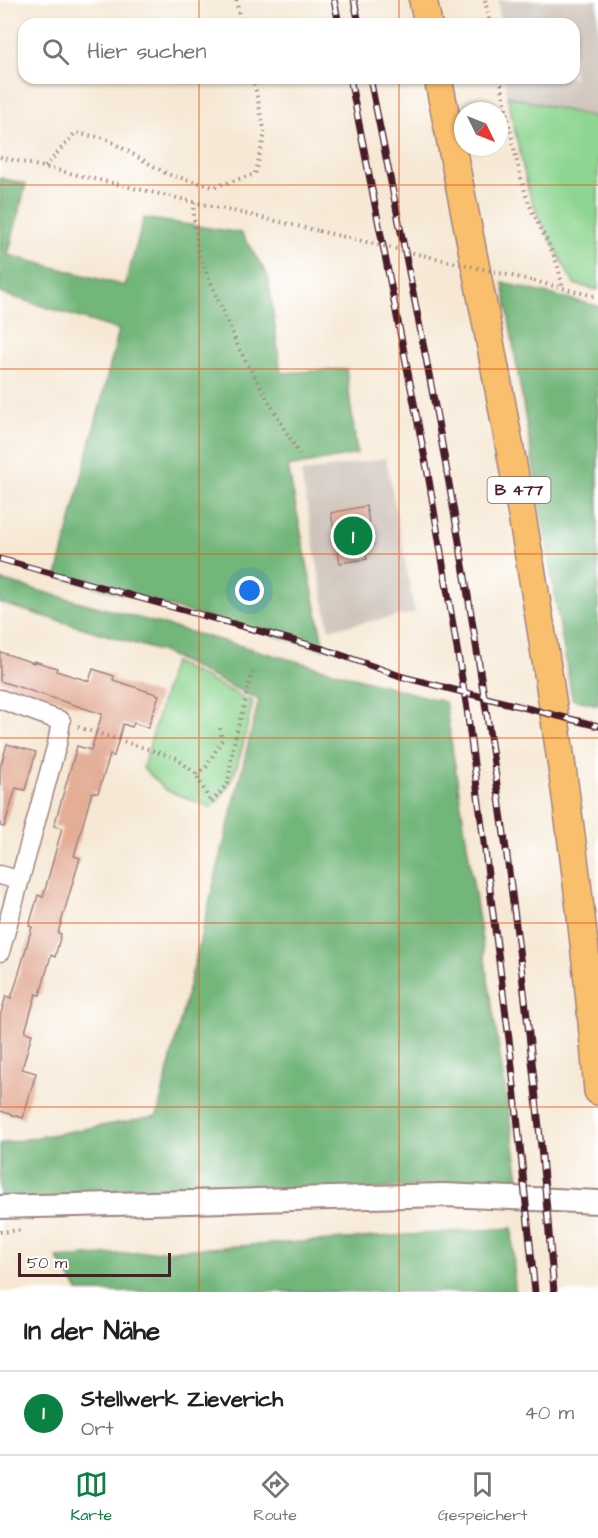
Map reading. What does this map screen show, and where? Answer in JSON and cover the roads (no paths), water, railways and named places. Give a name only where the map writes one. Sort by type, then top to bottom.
[{"type":"main road","points":[[423,0],[427,18]]},
{"type":"main road","name":"B 477","points":[[439,84],[525,526],[574,862],[590,987],[598,1091]]},
{"type":"street","points":[[0,699],[61,721],[57,744],[0,952]]},
{"type":"street","points":[[0,875],[18,880]]},
{"type":"street","points":[[0,1207],[444,1195],[598,1202]]},
{"type":"railway","points":[[334,0],[338,18]]},
{"type":"railway","points":[[354,0],[358,18]]},
{"type":"railway","points":[[351,84],[428,474],[467,709],[510,1047],[535,1292]]},
{"type":"railway","points":[[371,84],[438,423],[481,676],[523,983],[554,1292]]},
{"type":"railway","points":[[0,559],[324,649],[403,677],[598,726]]},
{"type":"place","name":"Stellwerk Zieverich","points":[[353,536]]}]
